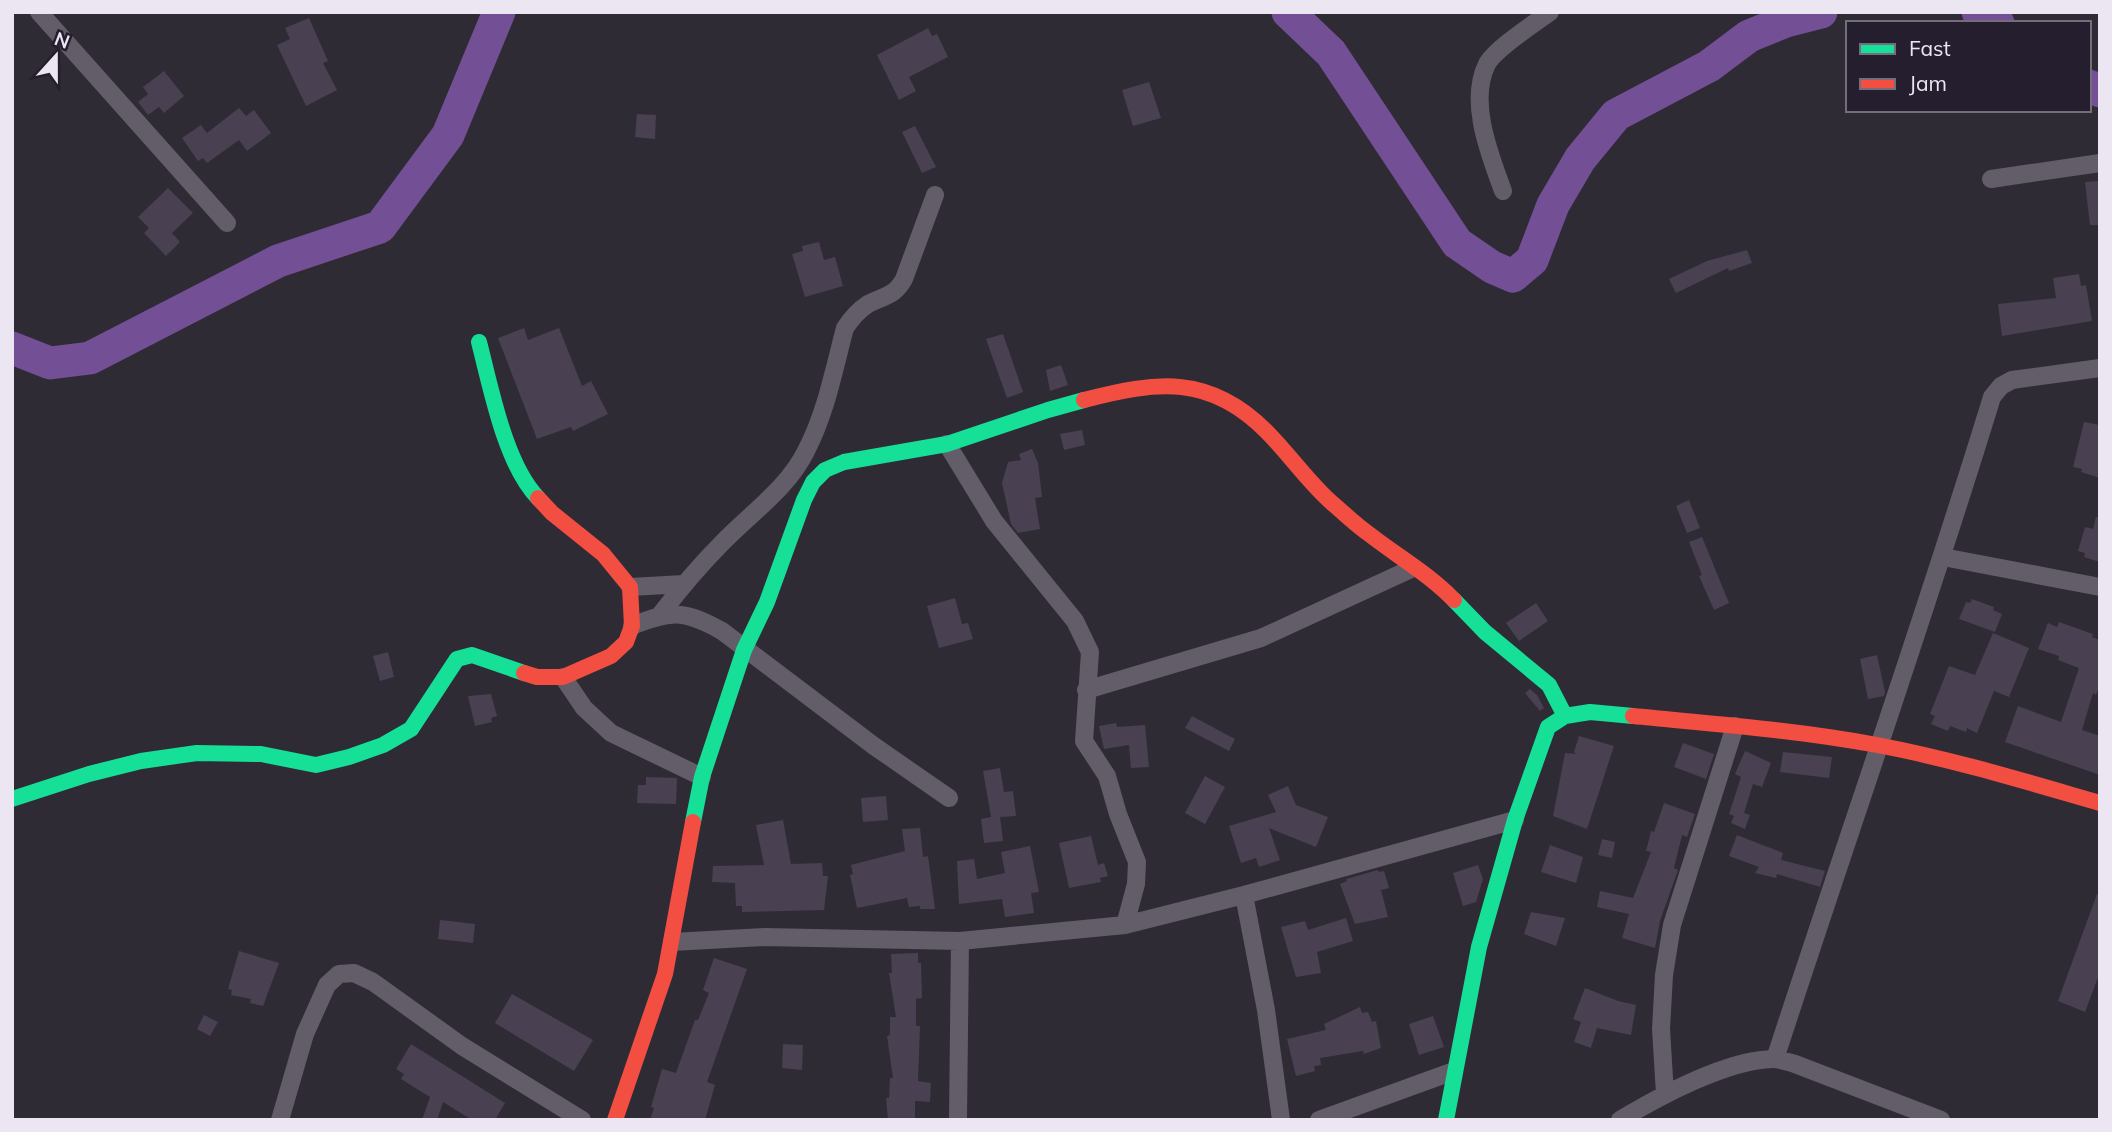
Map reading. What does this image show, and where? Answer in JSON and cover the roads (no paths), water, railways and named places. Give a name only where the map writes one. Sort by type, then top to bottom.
[{"type":"street","points":[[39,12],[227,223]]},
{"type":"street","points":[[1503,191],[1481,115],[1481,90],[1488,63],[1509,43],[1550,12]]},
{"type":"street","points":[[1991,179],[2100,163]]},
{"type":"street","points":[[660,615],[684,584],[796,469],[819,422],[845,328],[851,318],[869,304],[898,290],[935,195]]},
{"type":"street","points":[[12,799],[89,774],[141,761],[186,755],[261,754],[316,765],[349,757],[383,745],[411,729],[457,659],[472,655],[537,677],[563,677],[611,656],[626,642],[632,626],[630,587],[603,555],[552,513],[532,492],[515,460],[500,422],[479,342]]},
{"type":"street","points":[[1775,1059],[1943,557],[1992,397],[2001,386],[2012,380],[2100,368]]},
{"type":"street","points":[[615,1120],[665,974],[702,777],[744,650],[767,602],[804,500],[813,482],[825,470],[844,462],[947,444],[1048,410],[1124,390],[1158,385],[1192,388],[1221,397],[1245,412],[1267,432],[1322,495],[1442,588],[1485,632],[1549,685],[1565,716]]},
{"type":"street","points":[[947,444],[994,521],[1075,621],[1090,652],[1084,741],[1107,776],[1118,814],[1137,862],[1136,884],[1125,925]]},
{"type":"street","points":[[1943,557],[2100,587]]},
{"type":"street","points":[[1086,690],[1261,638],[1413,568]]},
{"type":"street","points":[[630,587],[684,584]]},
{"type":"street","points":[[632,626],[660,615],[681,614],[700,619],[722,631],[874,746],[949,798]]},
{"type":"street","points":[[563,677],[584,708],[611,733],[702,777]]},
{"type":"street","points":[[1446,1120],[1479,947],[1515,820],[1548,727],[1565,716],[1590,712],[1735,726],[1878,745],[2100,803]]},
{"type":"street","points":[[1665,1094],[1661,1029],[1663,988],[1672,925],[1735,726]]},
{"type":"street","points":[[672,942],[765,937],[960,941],[1125,925],[1515,820]]},
{"type":"street","points":[[1244,895],[1266,1010],[1281,1120]]},
{"type":"street","points":[[958,1120],[960,941]]},
{"type":"street","points":[[280,1120],[305,1034],[327,985],[339,974],[355,973],[373,982],[462,1046],[582,1120]]},
{"type":"street","points":[[1620,1120],[1665,1094],[1740,1065],[1775,1059],[1795,1064],[1941,1120]]},
{"type":"street","points":[[1319,1120],[1454,1071]]},
{"type":"waterway","points":[[12,348],[50,363],[90,358],[278,261],[380,227],[448,135],[499,12]]},
{"type":"waterway","points":[[1288,12],[1331,53],[1457,243],[1492,267],[1513,276],[1532,260],[1553,205],[1580,159],[1616,115],[1709,66],[1749,36],[1786,21],[1821,12]]},
{"type":"waterway","points":[[1978,12],[1994,21]]},
{"type":"waterway","points":[[2091,87],[2100,91]]}]
